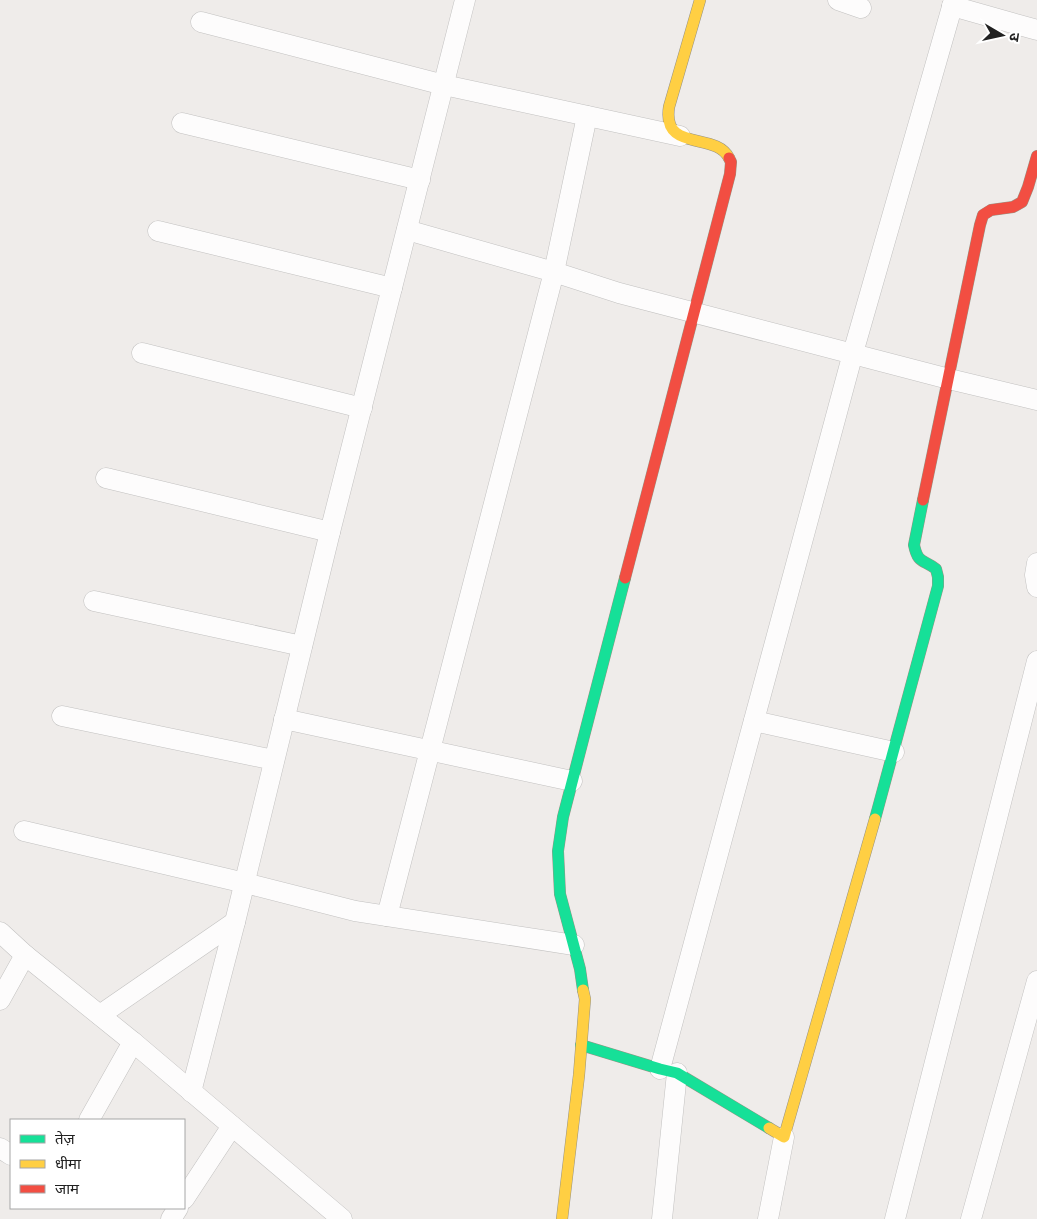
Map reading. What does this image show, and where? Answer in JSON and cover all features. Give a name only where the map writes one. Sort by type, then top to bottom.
[{"type":"street","points":[[192,1092],[330,532],[465,0]]},
{"type":"street","points":[[680,136],[671,128],[668,118],[669,107],[700,0]]},
{"type":"street","points":[[838,0],[861,8]]},
{"type":"street","points":[[662,1219],[669,1071],[754,721],[854,354],[953,3],[1037,30]]},
{"type":"street","points":[[201,22],[444,85],[680,136],[719,148],[727,155],[731,162],[730,174],[695,312],[563,817],[558,851],[560,894],[580,969],[585,999],[579,1075],[562,1219]]},
{"type":"street","points":[[387,916],[554,272],[587,116]]},
{"type":"street","points":[[182,123],[420,180]]},
{"type":"street","points":[[768,1219],[784,1136],[894,752],[939,579],[938,572],[933,566],[923,563],[918,557],[914,545],[983,215],[991,210],[1013,207],[1022,202],[1037,156]]},
{"type":"street","points":[[407,230],[554,272],[619,293],[1037,400]]},
{"type":"street","points":[[158,231],[392,288]]},
{"type":"street","points":[[142,353],[362,408]]},
{"type":"street","points":[[106,478],[330,532]]},
{"type":"street","points":[[1037,563],[1035,575],[1037,587]]},
{"type":"street","points":[[94,601],[302,646]]},
{"type":"street","points":[[895,1219],[1037,660]]},
{"type":"street","points":[[62,716],[274,760]]},
{"type":"street","points":[[284,719],[572,781]]},
{"type":"street","points":[[754,721],[894,752]]},
{"type":"street","points":[[24,831],[355,911],[574,945]]},
{"type":"street","points":[[100,1016],[235,922]]},
{"type":"street","points":[[0,932],[232,1126],[330,1215]]},
{"type":"street","points":[[0,1000],[25,954]]},
{"type":"street","points":[[971,1219],[1037,981]]},
{"type":"street","points":[[90,1119],[133,1042]]},
{"type":"street","points":[[581,1045],[669,1071],[784,1136]]},
{"type":"street","points":[[185,1197],[232,1126]]},
{"type":"traffic: fast","points":[[875,819],[938,586],[936,569],[919,558],[914,545],[923,500]]},
{"type":"traffic: fast","points":[[583,990],[580,969],[560,894],[558,851],[563,817],[625,578]]},
{"type":"traffic: fast","points":[[581,1045],[677,1073],[769,1128]]},
{"type":"traffic: slow","points":[[700,0],[669,107],[669,121],[674,131],[681,136],[713,145],[722,150],[729,158]]},
{"type":"traffic: slow","points":[[769,1128],[784,1137],[875,819]]},
{"type":"traffic: slow","points":[[562,1219],[579,1075],[585,999],[583,990]]},
{"type":"traffic: jam","points":[[923,500],[983,215],[991,210],[1013,207],[1022,202],[1037,156]]},
{"type":"traffic: jam","points":[[625,578],[730,174],[731,162],[729,158]]}]
